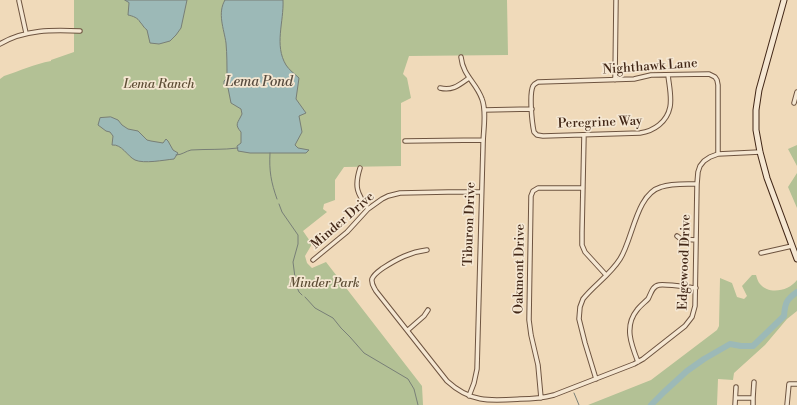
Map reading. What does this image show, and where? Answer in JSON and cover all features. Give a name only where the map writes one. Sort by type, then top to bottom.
[{"type":"main road","points":[[784,0],[761,83],[756,121],[760,152],[767,178],[797,259]]},
{"type":"street","points":[[615,80],[616,0]]},
{"type":"street","points":[[19,1],[26,33]]},
{"type":"street","points":[[0,44],[10,38],[26,33],[46,30],[80,31]]},
{"type":"street","name":"Tiburon Drive","points":[[461,57],[464,69],[481,96],[484,110],[477,369],[476,378],[469,396]]},
{"type":"street","name":"Nighthawk Lane","points":[[532,110],[532,89],[534,84],[538,82],[634,79],[650,75],[668,74],[714,75],[718,85],[718,154]]},
{"type":"street","name":"Peregrine Way","points":[[532,110],[534,130],[537,135],[540,136],[646,133],[654,129],[662,122],[670,108],[668,74]]},
{"type":"street","points":[[440,88],[447,90],[451,89],[469,78]]},
{"type":"street","points":[[794,103],[797,92]]},
{"type":"street","points":[[484,110],[532,110]]},
{"type":"street","points":[[584,135],[582,245],[586,254],[606,275]]},
{"type":"street","points":[[405,141],[483,140]]},
{"type":"street","points":[[718,154],[760,152]]},
{"type":"street","name":"Edgewood Drive","points":[[427,250],[413,253],[397,260],[376,274],[372,280],[372,283],[376,291],[447,381],[456,389],[480,400],[492,401],[541,398],[554,395],[638,362],[688,324],[694,310],[696,288],[698,172],[703,163],[710,157],[718,154]]},
{"type":"street","points":[[360,168],[356,186],[360,197],[368,209]]},
{"type":"street","points":[[596,379],[579,319],[579,310],[584,297],[617,263],[623,254],[643,202],[650,192],[667,185],[698,184]]},
{"type":"street","name":"Oakmont Drive","points":[[541,398],[538,365],[529,320],[531,196],[533,191],[538,188],[583,188]]},
{"type":"street","name":"Minder Drive","points":[[313,260],[347,232],[368,209],[388,196],[400,193],[481,192]]},
{"type":"street","points":[[677,236],[696,240]]},
{"type":"street","points":[[762,253],[792,246]]},
{"type":"street","points":[[638,362],[630,339],[629,325],[636,310],[647,300],[653,288],[658,285],[696,288]]},
{"type":"street","points":[[408,330],[424,316],[428,310]]},
{"type":"street","points":[[753,405],[754,382]]},
{"type":"street","points":[[787,405],[789,384],[797,384]]},
{"type":"street","points":[[736,387],[736,405]]},
{"type":"street","points":[[736,398],[753,398]]},
{"type":"green space","points":[[74,0],[507,0],[508,55],[409,56],[403,74],[407,78],[411,98],[401,103],[401,166],[344,167],[335,180],[335,200],[324,204],[323,209],[327,212],[303,231],[312,244],[305,256],[307,263],[312,268],[326,262],[422,386],[423,405],[0,405],[0,79],[4,76],[74,52]]},
{"type":"green space","points":[[797,145],[797,166],[788,149]]},
{"type":"green space","points":[[797,173],[797,208],[788,187]]},
{"type":"green space","points":[[752,275],[756,275],[759,283],[768,290],[784,289],[789,287],[797,280],[797,311],[787,319],[765,345],[734,373],[733,380],[718,379],[717,405],[588,405],[651,380],[717,330],[719,326],[720,278],[732,283],[737,297],[744,299],[747,296],[742,286]]},
{"type":"water","points":[[125,0],[187,0],[181,28],[170,41],[159,44],[150,43],[147,30],[137,18],[128,15],[129,3]]},
{"type":"water","name":"Lema Pond","points":[[225,0],[283,0],[280,33],[282,57],[290,70],[299,78],[296,99],[306,113],[299,116],[302,132],[295,145],[298,148],[309,150],[306,153],[250,153],[238,151],[237,146],[241,143],[241,132],[237,125],[242,114],[241,109],[231,103],[228,88],[224,85],[224,81],[227,78],[227,56],[221,16]]},
{"type":"water","points":[[111,117],[118,120],[128,129],[138,131],[147,140],[163,143],[166,139],[173,150],[178,153],[174,159],[149,162],[135,160],[119,146],[112,145],[113,136],[110,132],[98,125],[100,118]]},
{"type":"waterway","points":[[176,155],[191,150],[238,148]]},
{"type":"waterway","points":[[270,153],[271,176],[277,199]]},
{"type":"waterway","points":[[279,204],[282,212],[298,235],[298,244],[293,262],[296,285],[302,295]]},
{"type":"waterway","points":[[651,405],[687,371],[704,359],[730,344],[753,346],[784,316],[787,302],[790,297],[797,292]]},
{"type":"waterway","points":[[305,297],[315,308],[333,318],[364,353],[408,379],[414,389],[418,405]]},
{"type":"waterway","points":[[574,393],[579,405]]},
{"type":"park label","name":"Lema Ranch","points":[[159,85]]},
{"type":"park label","name":"Minder Park","points":[[324,284]]}]
